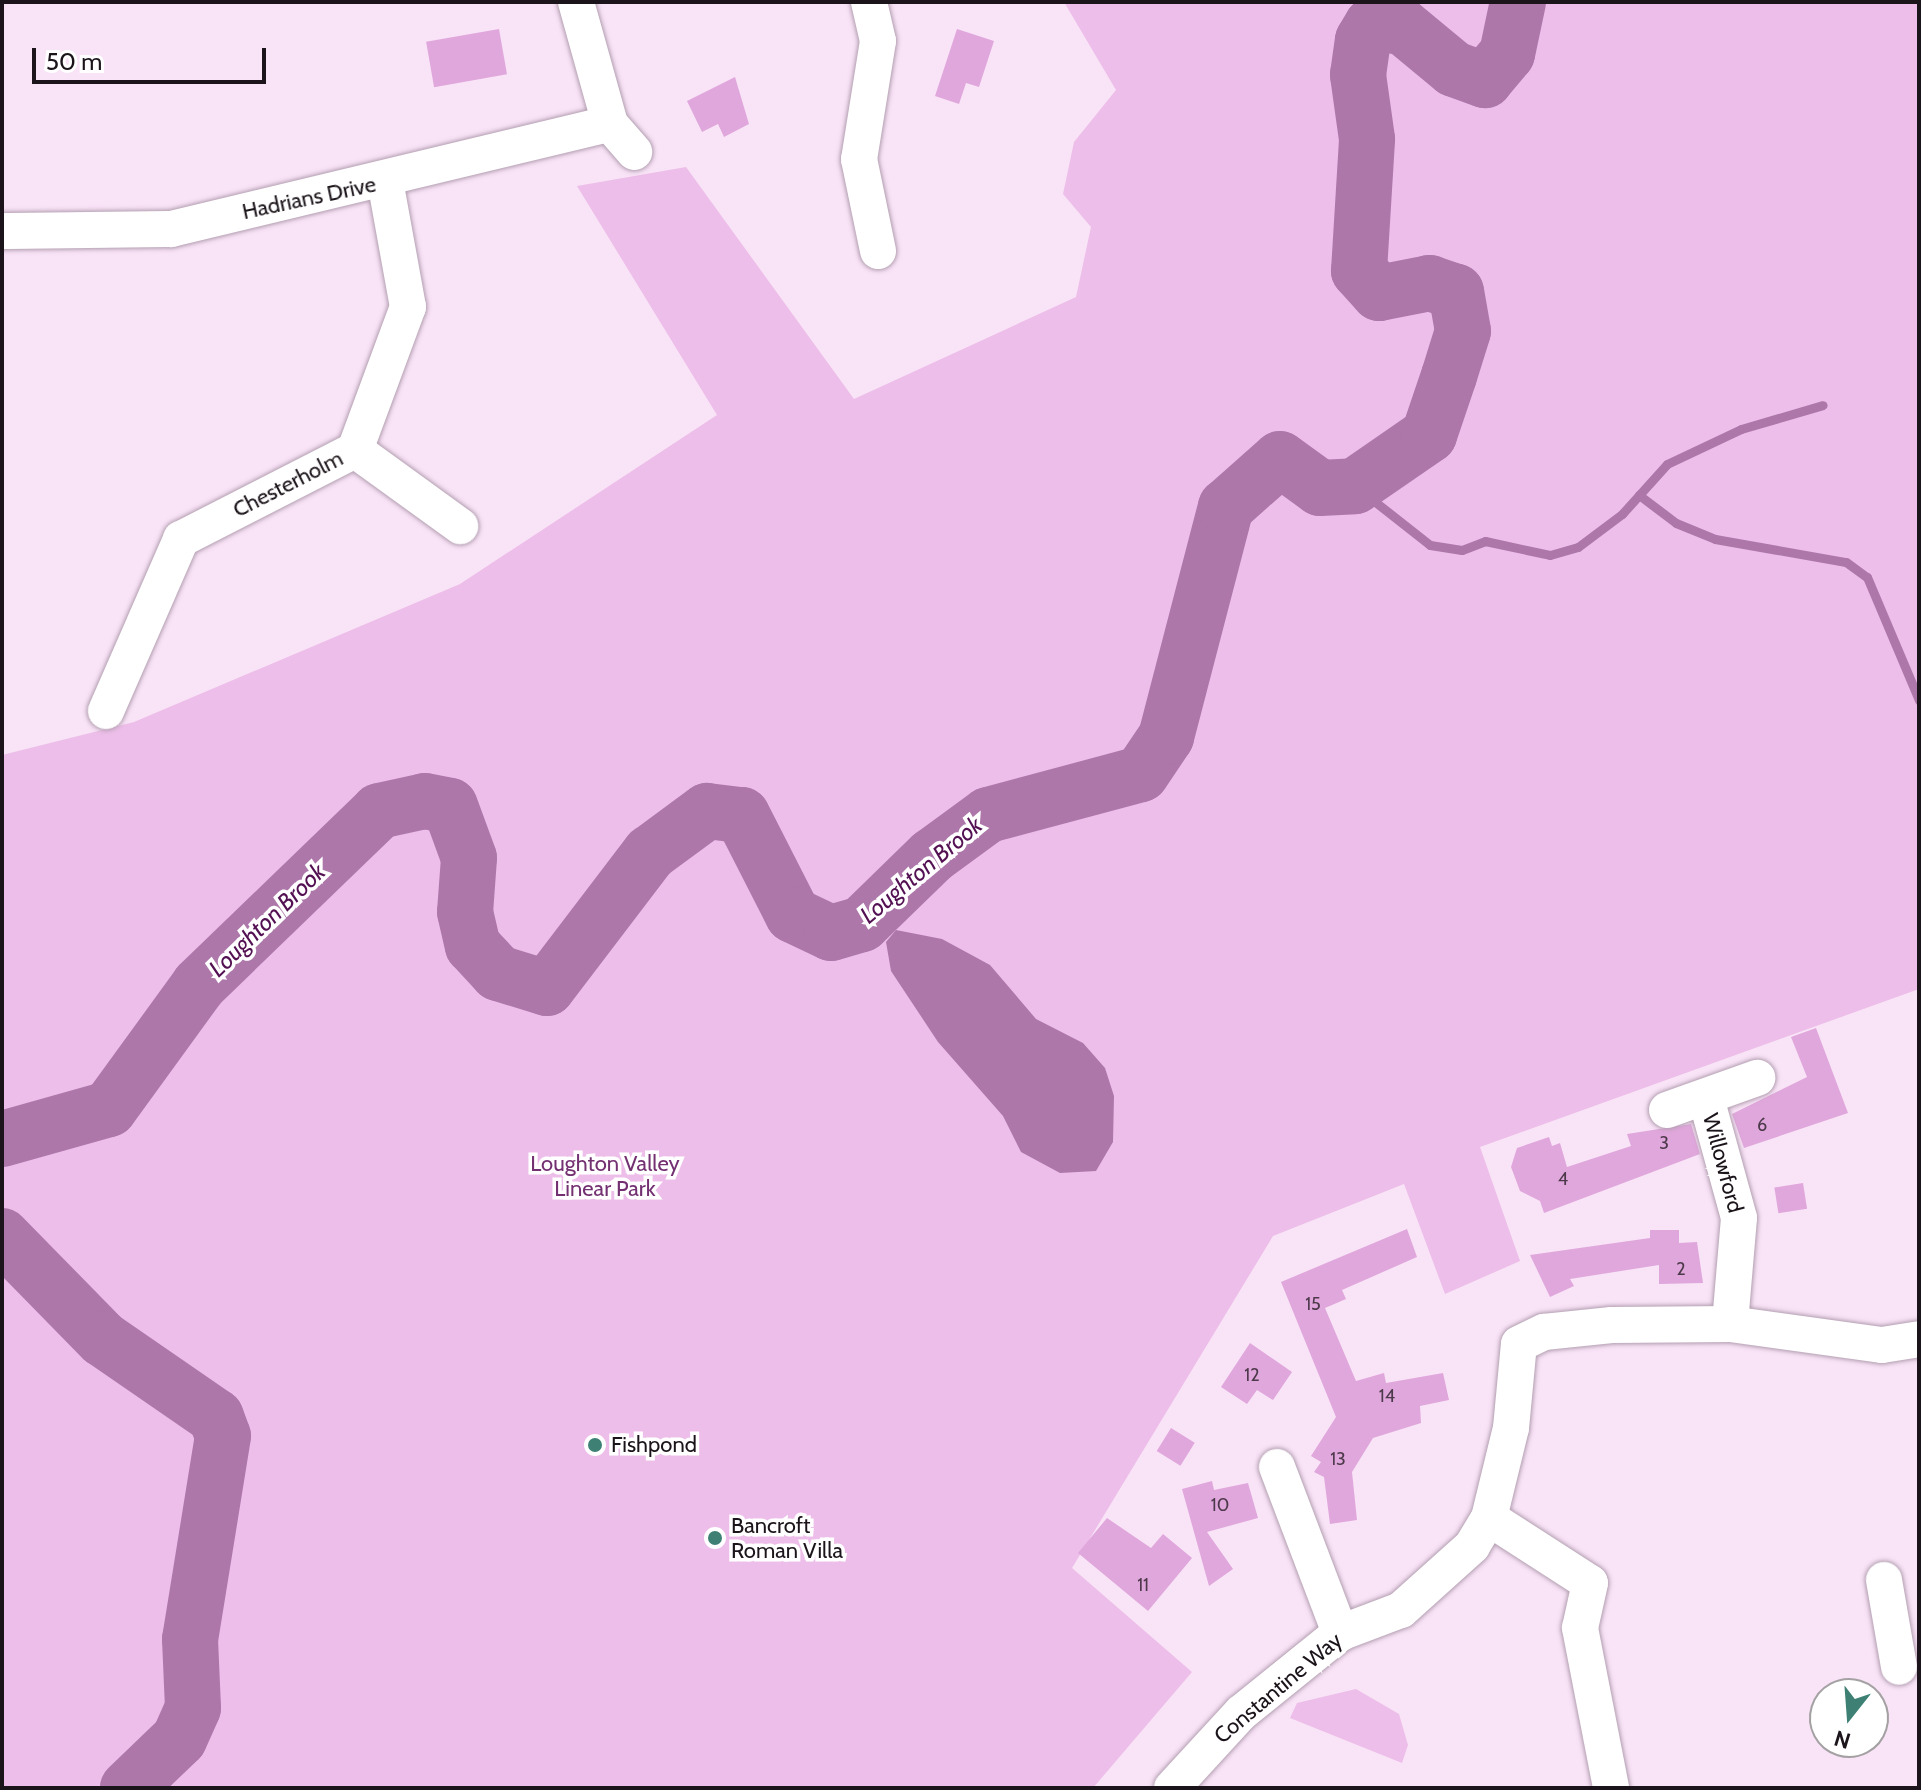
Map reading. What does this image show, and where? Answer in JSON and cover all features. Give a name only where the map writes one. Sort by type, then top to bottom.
[{"type":"street","points":[[576,2],[610,124],[634,152]]},
{"type":"street","points":[[869,2],[878,41],[859,159],[878,251]]},
{"type":"street","name":"Hadrians Drive","points":[[2,231],[171,229],[385,181],[610,124]]},
{"type":"street","name":"Chesterholm","points":[[106,711],[181,539],[355,450],[408,307],[385,181]]},
{"type":"street","points":[[355,450],[460,526]]},
{"type":"street","name":"Willowford","points":[[1667,1110],[1757,1078]]},
{"type":"street","name":"Willowford","points":[[1706,1098],[1739,1218],[1730,1324]]},
{"type":"street","points":[[1730,1324],[1882,1345],[1919,1339]]},
{"type":"street","name":"Constantine Way","points":[[1172,1788],[1241,1713],[1340,1633],[1401,1610],[1472,1546],[1489,1518],[1511,1428],[1519,1344],[1544,1332],[1730,1324]]},
{"type":"street","points":[[1277,1467],[1340,1633]]},
{"type":"street","points":[[1489,1518],[1590,1583],[1580,1628],[1611,1788]]},
{"type":"street","points":[[1884,1580],[1904,1646]]},
{"type":"green space","name":"Loughton Valley Linear Park","points":[[1064,2],[1919,2],[1919,989],[1480,1147],[1520,1261],[1445,1294],[1404,1184],[1273,1236],[1072,1568],[1192,1672],[1093,1788],[2,1788],[2,755],[134,722],[460,584],[717,415],[577,186],[686,167],[854,399],[1076,297],[1091,227],[1063,194],[1074,142],[1116,90]]},
{"type":"green space","points":[[1356,1689],[1399,1714],[1408,1745],[1402,1763],[1290,1718],[1297,1703]]},
{"type":"shaded area","points":[[896,930],[942,939],[990,965],[1036,1019],[1083,1043],[1105,1068],[1114,1096],[1113,1142],[1096,1171],[1060,1173],[1021,1152],[1003,1116],[938,1042],[891,971],[886,942]]},
{"type":"building","points":[[499,29],[507,74],[434,87],[426,42]]},
{"type":"building","points":[[957,29],[994,41],[979,87],[966,83],[959,104],[935,96]]},
{"type":"building","points":[[735,77],[749,124],[724,137],[718,124],[702,132],[687,101]]},
{"type":"building","points":[[1816,1028],[1848,1113],[1744,1148],[1732,1114],[1807,1077],[1791,1037]]},
{"type":"building","points":[[1691,1124],[1700,1154],[1544,1213],[1540,1201],[1520,1191],[1511,1167],[1517,1148],[1549,1137],[1552,1146],[1560,1143],[1567,1167],[1631,1146],[1627,1134]]},
{"type":"building","points":[[1803,1183],[1807,1209],[1778,1213],[1774,1188]]},
{"type":"building","points":[[1407,1229],[1417,1257],[1342,1290],[1346,1299],[1325,1308],[1356,1381],[1384,1373],[1386,1383],[1443,1373],[1449,1400],[1420,1406],[1421,1423],[1373,1438],[1352,1472],[1357,1520],[1330,1524],[1324,1477],[1314,1472],[1321,1462],[1311,1456],[1336,1417],[1281,1282]]},
{"type":"building","points":[[1650,1230],[1679,1230],[1679,1243],[1697,1242],[1703,1283],[1659,1284],[1659,1265],[1570,1279],[1574,1286],[1550,1297],[1530,1255],[1650,1238]]},
{"type":"building","points":[[1250,1343],[1292,1372],[1273,1400],[1257,1390],[1247,1404],[1221,1387]]},
{"type":"building","points":[[1171,1428],[1195,1443],[1180,1466],[1157,1451]]},
{"type":"building","points":[[1212,1481],[1214,1490],[1248,1483],[1258,1518],[1207,1532],[1233,1569],[1209,1586],[1182,1489]]},
{"type":"building","points":[[1107,1518],[1151,1548],[1163,1534],[1192,1558],[1148,1611],[1078,1553]]},
{"type":"waterway","name":"Loughton Brook","points":[[2,1139],[109,1109],[199,985],[379,811],[425,801],[450,806],[469,858],[465,912],[473,946],[498,973],[547,988],[650,853],[707,811],[742,815],[793,915],[831,933],[862,924],[932,856],[988,815],[1141,774],[1166,737],[1226,507],[1280,459],[1320,488],[1355,486],[1429,435],[1463,331],[1456,292],[1430,283],[1379,293],[1359,271],[1367,139],[1358,75],[1363,40],[1372,25],[1402,26],[1454,69],[1485,80],[1507,54],[1518,2]]},
{"type":"waterway","points":[[1355,486],[1430,545],[1462,550],[1485,541],[1550,555],[1578,547],[1622,514],[1667,464],[1741,429],[1823,405]]},
{"type":"waterway","points":[[1639,495],[1676,523],[1715,539],[1846,562],[1867,577],[1919,700]]},
{"type":"waterway","name":"Loughton Brook","points":[[2,1236],[103,1339],[216,1417],[223,1436],[190,1639],[193,1708],[179,1739],[128,1788]]},
{"type":"place","name":"Fishpond","points":[[595,1445]]},
{"type":"place","name":"Bancroft Roman Villa","points":[[715,1538]]}]
